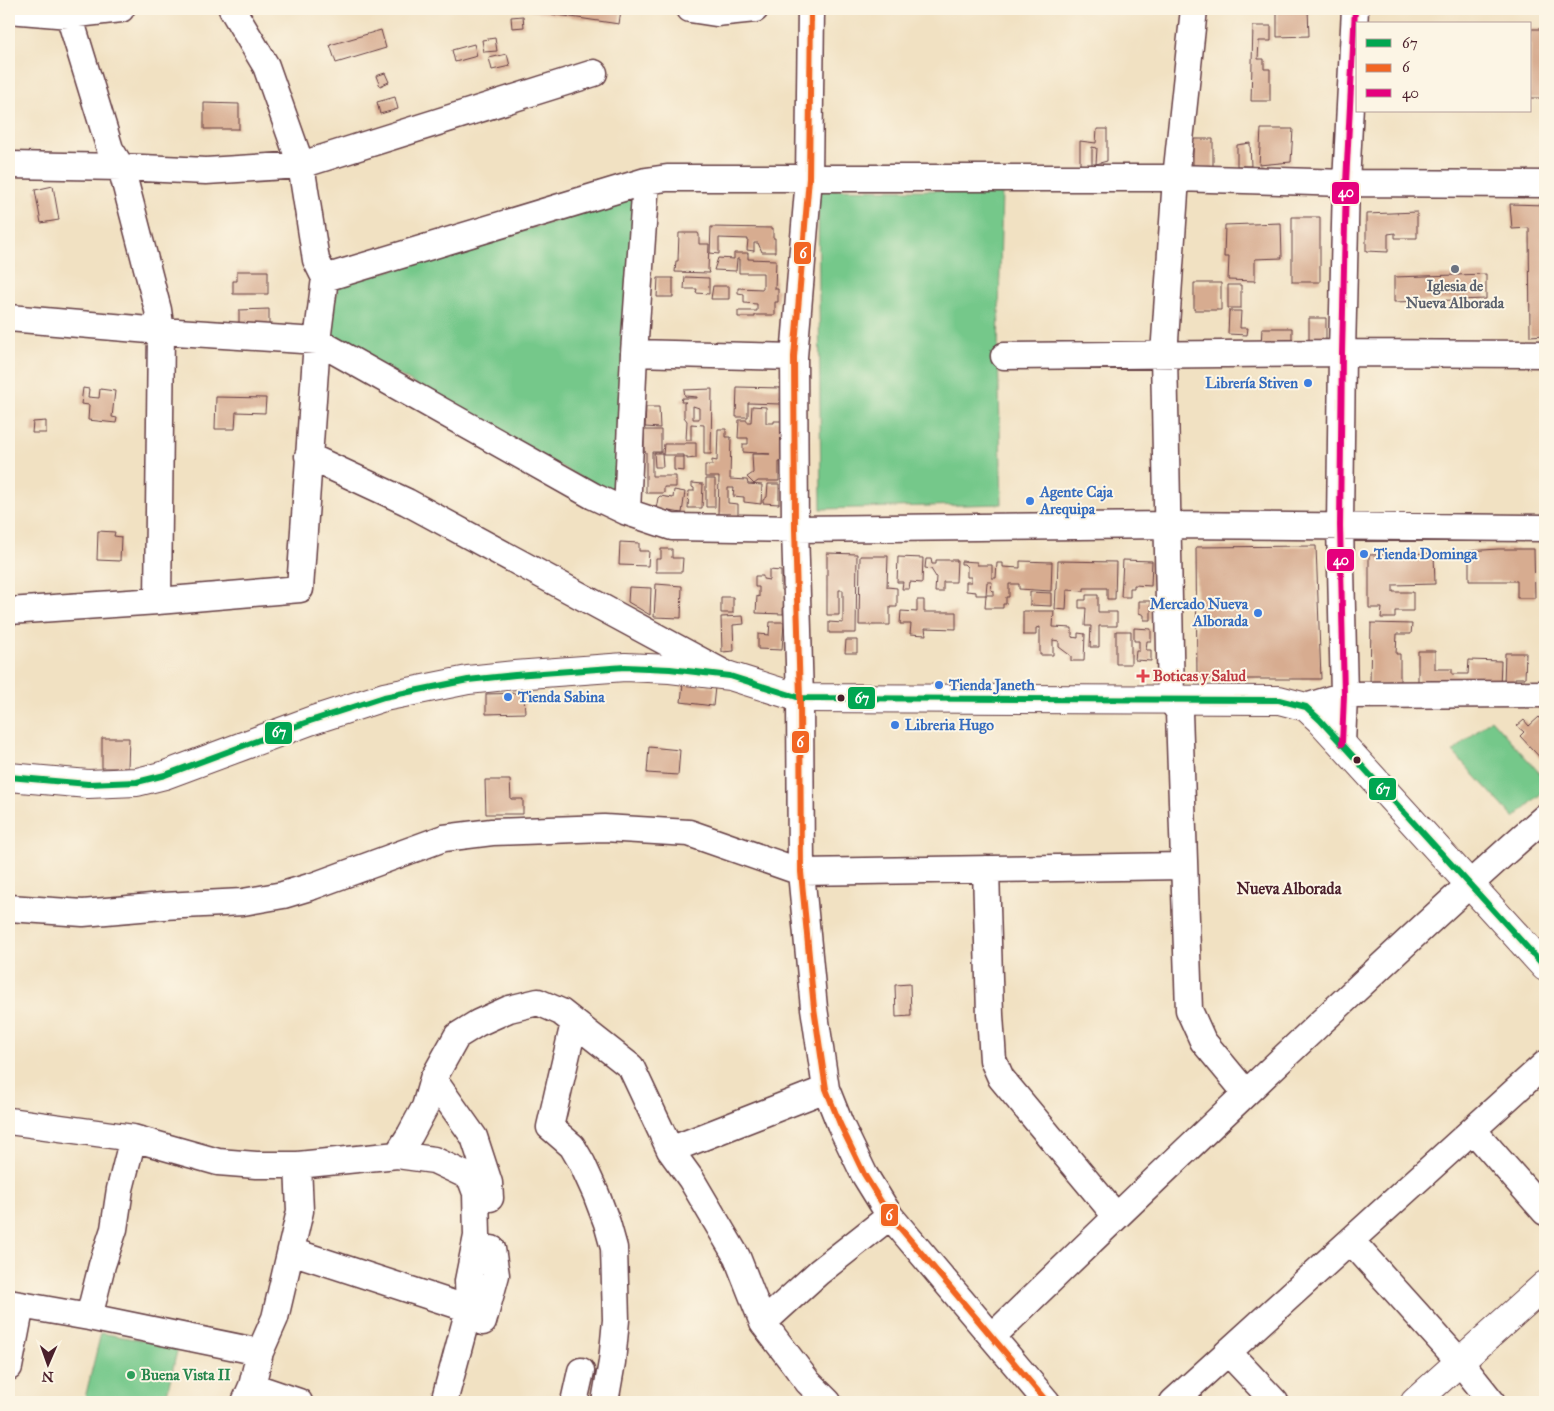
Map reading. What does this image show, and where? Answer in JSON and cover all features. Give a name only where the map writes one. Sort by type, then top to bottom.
[{"type":"main road","points":[[9,777],[88,784],[137,782],[166,775],[310,721],[384,697],[468,680],[625,667],[670,669],[730,676],[800,698],[1279,700],[1306,708],[1342,744],[1545,967]]},
{"type":"main road","points":[[1415,1402],[1545,1285]]},
{"type":"street","points":[[9,10],[69,15],[120,9]]},
{"type":"street","points":[[9,611],[300,589],[308,456],[324,278],[316,260],[300,165],[266,66],[232,9]]},
{"type":"street","points":[[690,9],[716,13],[755,9]]},
{"type":"street","points":[[810,9],[809,178],[794,356],[795,529],[800,698],[802,872],[814,1008],[826,1089],[840,1124],[864,1174],[890,1216],[1047,1402]]},
{"type":"street","points":[[1194,9],[1176,178],[1164,355],[1171,700],[1179,712],[1189,1010],[1202,1041],[1246,1093]]},
{"type":"street","points":[[1342,744],[1344,695],[1340,526],[1342,353],[1346,183],[1356,9]]},
{"type":"street","points":[[69,15],[110,149],[121,167],[158,310],[161,331],[158,601]]},
{"type":"street","points":[[9,165],[121,167],[206,172],[300,165],[594,73]]},
{"type":"street","points":[[324,278],[646,181],[667,178],[1176,178],[1346,183],[1545,184]]},
{"type":"street","points":[[627,512],[634,353],[646,181]]},
{"type":"street","points":[[9,318],[161,331],[317,341],[593,496],[627,512],[672,527],[795,529],[1168,526],[1545,528]]},
{"type":"street","points":[[634,353],[794,356]]},
{"type":"street","points":[[1004,356],[1342,353],[1545,354]]},
{"type":"street","points":[[308,456],[407,502],[730,676]]},
{"type":"street","points":[[1306,708],[1344,695],[1545,694]]},
{"type":"street","points":[[992,1337],[1246,1093],[1469,884],[1545,817]]},
{"type":"street","points":[[9,908],[83,913],[243,902],[283,895],[313,886],[444,838],[492,832],[604,828],[689,833],[802,872],[1184,866]]},
{"type":"street","points":[[986,869],[993,1060],[1001,1078],[1116,1216]]},
{"type":"street","points":[[396,1154],[410,1136],[425,1108],[433,1079],[457,1036],[478,1023],[510,1010],[538,1002],[561,1012],[631,1067],[670,1150],[691,1179],[738,1257],[763,1323],[808,1382],[828,1402]]},
{"type":"street","points":[[574,1023],[550,1127],[572,1146],[582,1163],[607,1223],[614,1248],[616,1320],[606,1402]]},
{"type":"street","points":[[1173,1402],[1545,1064]]},
{"type":"street","points":[[433,1079],[474,1137],[489,1183],[494,1233],[492,1249],[469,1309],[444,1402]]},
{"type":"street","points":[[670,1150],[826,1089]]},
{"type":"street","points":[[9,1121],[133,1138],[218,1162],[256,1165],[298,1164],[396,1154],[434,1160],[470,1177],[476,1193],[477,1236],[468,1281],[469,1309]]},
{"type":"street","points":[[1474,1130],[1545,1212]]},
{"type":"street","points":[[89,1317],[102,1265],[114,1229],[120,1189],[133,1138]]},
{"type":"street","points":[[298,1164],[300,1211],[275,1318],[260,1352],[248,1394],[299,1402]]},
{"type":"street","points":[[763,1323],[819,1272],[890,1216]]},
{"type":"street","points":[[1351,1241],[1460,1362],[1492,1402]]},
{"type":"street","points":[[462,1402],[496,1275],[492,1249]]},
{"type":"street","points":[[291,1251],[469,1309]]},
{"type":"street","points":[[9,1367],[15,1304],[260,1352]]},
{"type":"street","points":[[1228,1352],[1275,1402]]},
{"type":"street","points":[[574,1402],[581,1371]]},
{"type":"green space","points":[[818,189],[1002,191],[998,352],[1002,504],[821,509]]},
{"type":"green space","points":[[636,197],[615,497],[328,335],[338,286]]},
{"type":"green space","points":[[1491,719],[1545,779],[1545,790],[1514,818],[1453,752]]},
{"type":"green space","name":"Buena Vista II","points":[[101,1333],[178,1347],[165,1402],[84,1402]]},
{"type":"building","points":[[530,9],[621,10],[619,24],[530,11]]},
{"type":"building","points":[[1277,9],[1308,9],[1309,36],[1277,37]]},
{"type":"building","points":[[523,16],[524,27],[512,28],[511,17]]},
{"type":"building","points":[[1253,26],[1271,26],[1271,41],[1259,41],[1258,59],[1264,59],[1264,69],[1270,69],[1270,101],[1251,101]]},
{"type":"building","points":[[1532,29],[1545,29],[1545,98],[1532,98]]},
{"type":"building","points":[[381,30],[386,48],[336,63],[330,45]]},
{"type":"building","points":[[495,38],[497,51],[484,52],[482,40]]},
{"type":"building","points":[[474,44],[477,56],[455,62],[452,50]]},
{"type":"building","points":[[507,54],[510,66],[492,70],[489,58]]},
{"type":"building","points":[[385,73],[389,82],[380,86],[376,76]]},
{"type":"building","points":[[395,97],[398,109],[380,114],[377,102]]},
{"type":"building","points":[[204,103],[239,104],[239,129],[204,129]]},
{"type":"building","points":[[1097,129],[1107,129],[1107,161],[1096,164],[1097,148],[1092,147],[1092,167],[1080,166],[1080,141],[1096,143]]},
{"type":"building","points":[[1261,129],[1293,129],[1291,162],[1259,165]]},
{"type":"building","points":[[1193,139],[1213,139],[1213,169],[1193,168]]},
{"type":"building","points":[[1250,143],[1251,166],[1237,166],[1237,145]]},
{"type":"building","points":[[53,186],[59,220],[41,223],[35,190]]},
{"type":"building","points":[[1510,204],[1545,205],[1545,335],[1530,336],[1529,228],[1512,229]]},
{"type":"building","points":[[1417,212],[1417,238],[1395,238],[1395,233],[1388,234],[1388,252],[1366,251],[1366,214]]},
{"type":"building","points":[[1292,217],[1320,217],[1320,282],[1292,282]]},
{"type":"building","points":[[1281,223],[1282,258],[1255,259],[1255,281],[1228,280],[1229,257],[1224,257],[1225,225]]},
{"type":"building","points":[[711,227],[773,228],[775,252],[762,252],[758,243],[754,243],[754,251],[747,250],[748,239],[719,238],[719,254],[710,253]]},
{"type":"building","points":[[679,233],[698,233],[699,244],[709,244],[709,273],[675,272],[676,261],[678,261]]},
{"type":"building","points":[[734,253],[748,253],[748,259],[776,260],[775,289],[778,289],[778,302],[775,302],[775,315],[738,317],[738,311],[757,311],[757,304],[744,303],[744,294],[738,293],[738,288],[763,289],[763,273],[739,273],[739,259],[737,259],[736,271],[714,270],[718,258],[734,259]]},
{"type":"building","points":[[237,271],[268,271],[268,294],[233,294],[233,281],[237,281]]},
{"type":"building","points":[[1486,274],[1486,299],[1394,302],[1394,277]]},
{"type":"building","points":[[685,277],[709,278],[709,294],[696,293],[697,289],[684,289]]},
{"type":"building","points":[[658,278],[673,278],[673,297],[657,297]]},
{"type":"building","points":[[1194,283],[1221,283],[1221,310],[1194,310]]},
{"type":"building","points":[[1228,285],[1241,285],[1241,308],[1228,308]]},
{"type":"building","points":[[713,286],[729,286],[729,299],[711,299]]},
{"type":"building","points":[[269,309],[269,327],[239,327],[239,310]]},
{"type":"building","points":[[1229,311],[1241,311],[1240,328],[1248,328],[1247,335],[1228,334]]},
{"type":"building","points":[[1309,318],[1326,318],[1326,347],[1309,347]]},
{"type":"building","points":[[1262,328],[1292,328],[1292,346],[1261,346]]},
{"type":"building","points":[[737,387],[781,388],[780,404],[748,403],[748,417],[736,417]]},
{"type":"building","points":[[83,388],[89,389],[88,397],[99,398],[100,389],[115,391],[112,417],[117,418],[116,423],[88,420],[89,405],[81,404]]},
{"type":"building","points":[[712,389],[711,454],[704,454],[704,425],[691,424],[691,440],[686,440],[687,421],[684,417],[684,403],[686,402],[681,402],[682,398],[697,397],[685,396],[684,390]],"holes":[[[693,406],[699,408],[699,419],[693,419]]]},
{"type":"building","points":[[216,397],[266,398],[265,413],[236,412],[235,429],[215,429]]},
{"type":"building","points":[[752,406],[766,407],[766,423],[782,421],[779,481],[758,481],[754,484],[747,477],[753,473],[752,454],[770,454],[743,452],[743,444],[748,444],[748,438],[738,438],[739,420],[751,422]]},
{"type":"building","points":[[646,407],[659,407],[660,428],[645,427]]},
{"type":"building","points":[[46,421],[46,433],[32,433],[33,422]]},
{"type":"building","points":[[718,429],[726,429],[726,437],[731,437],[730,479],[747,480],[748,484],[762,485],[761,504],[744,502],[744,497],[733,496],[734,488],[728,488],[728,503],[738,504],[738,515],[718,514],[719,477],[705,477],[705,465],[712,465],[712,460],[717,461]]},
{"type":"building","points":[[644,430],[661,430],[661,452],[652,452],[652,476],[676,476],[676,487],[664,487],[664,493],[646,493]]},
{"type":"building","points":[[696,443],[696,458],[687,459],[684,455],[663,455],[664,444]]},
{"type":"building","points":[[654,453],[662,453],[663,467],[655,467]]},
{"type":"building","points":[[674,457],[684,457],[684,471],[674,470]]},
{"type":"building","points":[[706,479],[715,479],[715,507],[706,507]]},
{"type":"building","points":[[692,483],[703,484],[702,508],[688,508],[689,491],[694,491]]},
{"type":"building","points":[[768,484],[779,484],[779,504],[763,503],[763,500],[767,497]]},
{"type":"building","points":[[674,490],[685,492],[682,513],[656,509],[658,498],[660,496],[673,498]]},
{"type":"building","points":[[98,531],[115,532],[114,536],[121,537],[120,561],[97,560]]},
{"type":"building","points":[[620,542],[639,543],[639,551],[649,551],[648,566],[619,565]]},
{"type":"building","name":"Mercado Nueva Alborada","points":[[1316,546],[1321,679],[1197,679],[1196,547]]},
{"type":"building","points":[[1541,547],[1545,547],[1545,569],[1541,569]]},
{"type":"building","points":[[661,549],[672,549],[672,558],[683,558],[682,572],[656,572],[656,559],[661,559]]},
{"type":"building","points":[[1534,549],[1535,598],[1517,598],[1517,581],[1469,581],[1469,551]]},
{"type":"building","points":[[827,553],[857,554],[856,633],[829,633],[829,622],[843,623],[843,590],[839,590],[839,615],[827,615]]},
{"type":"building","points":[[1434,553],[1435,584],[1393,585],[1393,592],[1413,592],[1413,611],[1395,611],[1395,618],[1381,618],[1382,608],[1369,608],[1369,555]]},
{"type":"building","points":[[860,556],[888,556],[887,587],[897,588],[897,607],[890,607],[890,625],[859,625]]},
{"type":"building","points":[[898,557],[923,558],[922,583],[910,582],[909,589],[902,589],[903,582],[897,582]]},
{"type":"building","points":[[926,559],[931,559],[932,564],[936,564],[936,560],[957,560],[956,582],[943,582],[943,592],[935,592],[936,577],[931,569],[925,568]]},
{"type":"building","points":[[1123,560],[1152,561],[1151,586],[1134,585],[1134,588],[1130,588],[1130,597],[1121,597]]},
{"type":"building","points":[[961,561],[977,562],[977,565],[992,565],[992,578],[996,578],[997,563],[1003,563],[1003,567],[1020,568],[1020,561],[1052,562],[1051,591],[1019,589],[1019,584],[1009,584],[1009,597],[1006,597],[1006,604],[1003,604],[1003,608],[985,608],[986,595],[976,595],[976,592],[966,591],[966,582],[971,582],[971,577],[967,577],[967,567],[961,564]],"holes":[[[987,582],[992,582],[991,590],[994,591],[994,595],[986,595]]]},
{"type":"building","points":[[1058,561],[1116,562],[1115,599],[1107,599],[1107,588],[1084,588],[1084,591],[1067,590],[1066,610],[1055,609]]},
{"type":"building","points":[[769,570],[781,571],[781,590],[784,590],[783,614],[756,613],[759,587],[755,587],[755,576],[763,576],[763,579],[769,580]]},
{"type":"building","points":[[656,584],[682,586],[681,618],[654,617]]},
{"type":"building","points":[[629,587],[651,588],[650,615],[628,602]]},
{"type":"building","points":[[1030,592],[1051,593],[1051,606],[1030,605]]},
{"type":"building","points":[[1086,595],[1098,595],[1098,612],[1117,612],[1117,626],[1099,626],[1099,647],[1090,647],[1091,626],[1085,626],[1086,608],[1079,608],[1079,600],[1086,600]]},
{"type":"building","points":[[721,597],[733,597],[733,613],[721,613]]},
{"type":"building","points":[[917,600],[924,600],[924,612],[956,612],[956,629],[925,628],[926,635],[910,634],[911,624],[900,624],[901,611],[917,612]]},
{"type":"building","points":[[1139,601],[1151,601],[1151,620],[1144,620],[1144,615],[1139,613]]},
{"type":"building","points":[[1023,611],[1054,611],[1053,627],[1072,628],[1072,637],[1078,638],[1078,633],[1085,634],[1084,661],[1071,661],[1071,656],[1059,647],[1059,641],[1053,640],[1053,655],[1040,655],[1040,627],[1036,628],[1036,635],[1023,635]]},
{"type":"building","points":[[743,616],[744,624],[733,625],[734,651],[722,652],[721,617]]},
{"type":"building","points":[[770,622],[784,622],[782,650],[758,649],[758,634],[769,635]]},
{"type":"building","points":[[1371,623],[1412,624],[1411,634],[1397,634],[1396,654],[1400,654],[1400,685],[1370,685]]},
{"type":"building","points":[[1134,628],[1151,629],[1151,641],[1147,641],[1146,650],[1151,650],[1151,661],[1135,660],[1136,651],[1139,651],[1139,641],[1134,641]]},
{"type":"building","points":[[1116,631],[1131,631],[1131,664],[1116,664]]},
{"type":"building","points":[[846,640],[857,640],[857,653],[845,653]]},
{"type":"building","points":[[1418,651],[1435,651],[1435,669],[1452,669],[1452,674],[1468,674],[1469,660],[1501,661],[1500,688],[1418,687]]},
{"type":"building","points":[[1505,653],[1526,653],[1525,678],[1515,678],[1515,683],[1504,683]]},
{"type":"building","points":[[683,683],[715,687],[713,706],[681,702]]},
{"type":"building","points":[[524,693],[525,713],[486,714],[486,694]]},
{"type":"building","points":[[1539,717],[1545,724],[1545,763],[1520,736],[1524,732],[1517,726],[1524,720],[1529,726]]},
{"type":"building","points":[[102,738],[129,738],[128,768],[102,768]]},
{"type":"building","points":[[649,747],[680,750],[678,775],[647,773]]},
{"type":"building","points":[[485,780],[510,780],[511,799],[523,799],[523,814],[486,814]]},
{"type":"building","points":[[910,984],[911,1016],[896,1017],[895,985]]},
{"type":"transit line","name":"6","points":[[811,9],[809,178],[794,357],[795,529],[800,698],[801,872],[814,1008],[826,1089],[840,1124],[864,1174],[890,1216],[1047,1402]]},
{"type":"transit line","name":"40","points":[[1342,744],[1344,695],[1340,526],[1342,353],[1346,183],[1355,9]]},
{"type":"transit line","name":"67","points":[[9,777],[88,784],[137,782],[165,775],[310,721],[384,697],[468,680],[625,667],[670,669],[730,676],[800,698],[1279,700],[1306,707],[1320,720],[1545,967]]},
{"type":"place","name":"Iglesia de Nueva Alborada","points":[[1455,269]]},
{"type":"place","name":"Librería Stiven","points":[[1308,383]]},
{"type":"place","name":"Agente Caja Arequipa","points":[[1030,501]]},
{"type":"place","name":"Tienda Dominga","points":[[1364,554]]},
{"type":"place","name":"Mercado Nueva Alborada","points":[[1258,613]]},
{"type":"place","name":"Boticas y Salud","points":[[1143,676]]},
{"type":"place","name":"Tienda Janeth","points":[[939,685]]},
{"type":"place","name":"Tienda Sabina","points":[[508,697]]},
{"type":"place","name":"Libreria Hugo","points":[[895,725]]},
{"type":"place","name":"Buena Vista II","points":[[131,1375]]},
{"type":"district","name":"Nueva Alborada","points":[[1289,888]]}]
